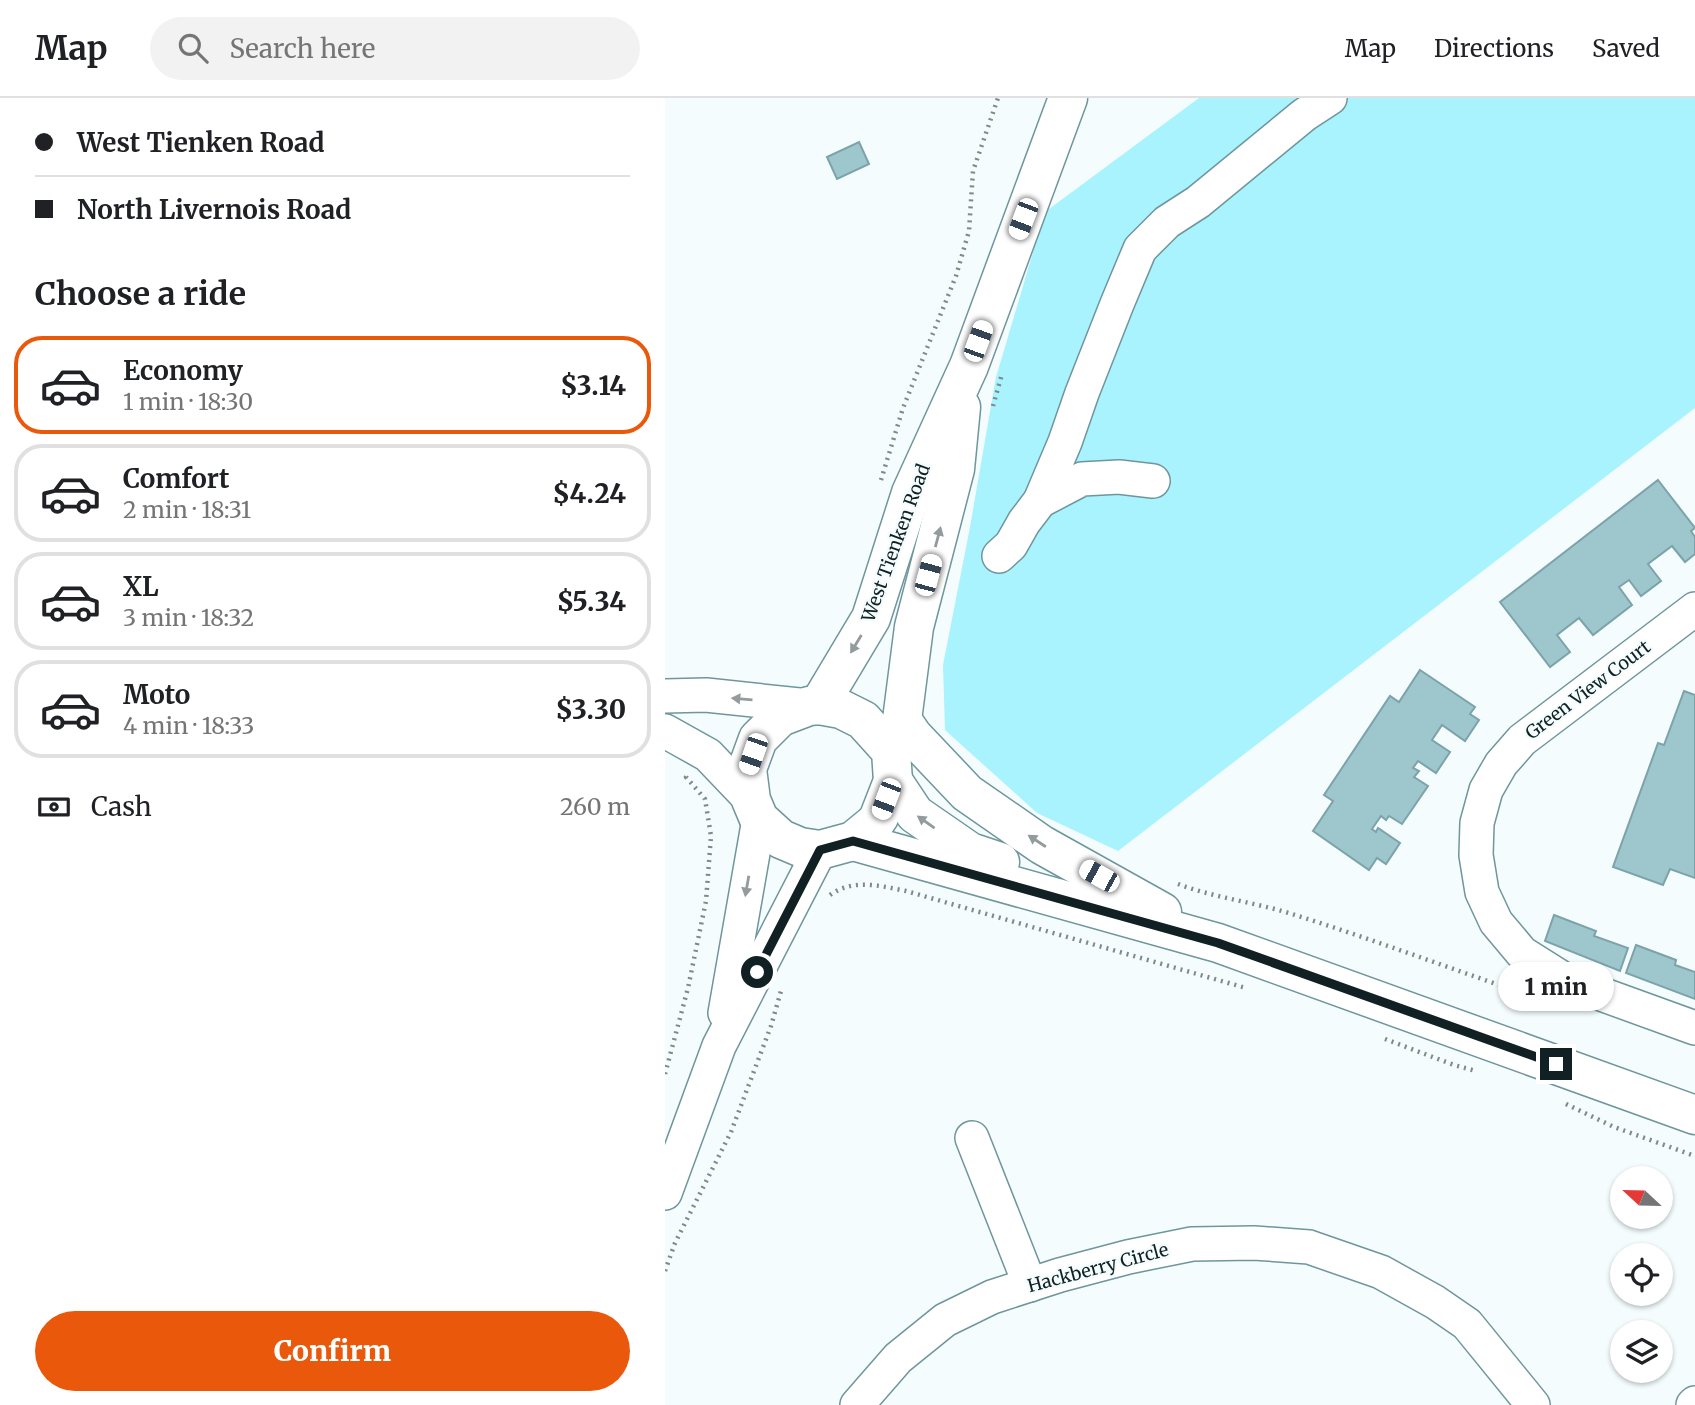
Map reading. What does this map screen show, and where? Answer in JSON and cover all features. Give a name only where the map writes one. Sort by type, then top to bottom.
[{"type":"main road","name":"West Tienken Road","points":[[814,706],[871,618],[911,493],[964,377],[1068,98]]},
{"type":"main road","name":"West Tienken Road","points":[[895,751],[914,627],[955,469],[964,377]]},
{"type":"main road","points":[[1118,887],[1058,877],[969,852],[915,814],[895,751],[863,720],[841,709],[814,706],[780,717],[758,739],[747,769],[755,809],[781,839],[800,847],[837,846],[1218,943],[1695,1115]]},
{"type":"main road","points":[[837,846],[875,823],[879,817],[895,751],[913,736],[967,793],[1042,845],[1218,943]]},
{"type":"street","points":[[999,556],[1011,545],[1040,501],[1140,249],[1167,222],[1198,202],[1304,114],[1330,98]]},
{"type":"street","points":[[1040,501],[1082,479],[1119,477],[1153,481]]},
{"type":"street","name":"Green View Court","points":[[1695,609],[1522,740],[1501,764],[1486,790],[1477,823],[1476,855],[1482,892],[1496,922],[1522,953],[1568,982],[1695,1028]]},
{"type":"street","points":[[665,695],[706,695],[814,706]]},
{"type":"street","points":[[665,731],[708,755],[755,809],[719,1046]]},
{"type":"street","points":[[665,1193],[719,1046],[837,846]]},
{"type":"street","points":[[972,1138],[1030,1285]]},
{"type":"street","name":"Hackberry Circle","points":[[857,1405],[898,1358],[945,1320],[992,1297],[1128,1257],[1192,1244],[1309,1247],[1381,1272],[1435,1302],[1467,1324],[1533,1405]]},
{"type":"path","points":[[880,483],[904,408],[956,276],[969,231],[974,171],[998,98]]},
{"type":"path","points":[[992,409],[1002,371]]},
{"type":"path","points":[[665,1074],[688,988],[706,901],[711,836],[705,800],[686,777],[708,755]]},
{"type":"path","points":[[1170,880],[1215,897],[1312,920],[1548,1002]]},
{"type":"path","points":[[823,902],[832,892],[854,884],[906,891],[1253,990]]},
{"type":"path","points":[[665,1271],[675,1243],[731,1132],[782,989]]},
{"type":"path","points":[[1376,1035],[1479,1072]]},
{"type":"path","points":[[1559,1100],[1614,1127],[1695,1156]]},
{"type":"shaded area","points":[[1199,98],[1695,98],[1695,408],[1118,851],[1037,813],[945,730],[943,665],[996,377],[1045,212]]},
{"type":"building","points":[[859,142],[869,164],[837,179],[827,157]]},
{"type":"building","points":[[1658,480],[1695,528],[1691,531],[1695,537],[1695,554],[1685,562],[1672,546],[1648,564],[1661,581],[1641,596],[1629,580],[1619,587],[1632,605],[1593,635],[1579,618],[1557,635],[1570,652],[1550,667],[1500,602]]},
{"type":"building","points":[[1420,670],[1475,707],[1470,714],[1479,720],[1465,741],[1442,725],[1432,740],[1450,752],[1436,773],[1418,761],[1413,768],[1419,771],[1414,777],[1428,786],[1402,824],[1389,816],[1386,820],[1381,816],[1372,829],[1376,832],[1378,828],[1400,843],[1386,864],[1377,858],[1369,870],[1313,831],[1333,801],[1324,795],[1390,696],[1399,702]]},
{"type":"building","points":[[1684,691],[1695,695],[1695,878],[1670,869],[1663,885],[1613,867],[1658,743],[1664,745]]},
{"type":"building","points":[[1554,915],[1596,931],[1594,936],[1628,948],[1620,971],[1545,941]]},
{"type":"building","points":[[1636,945],[1676,960],[1675,965],[1695,972],[1695,999],[1626,973]]},
{"type":"route","points":[[757,972],[820,850],[853,841],[1218,943],[1556,1064]]}]
